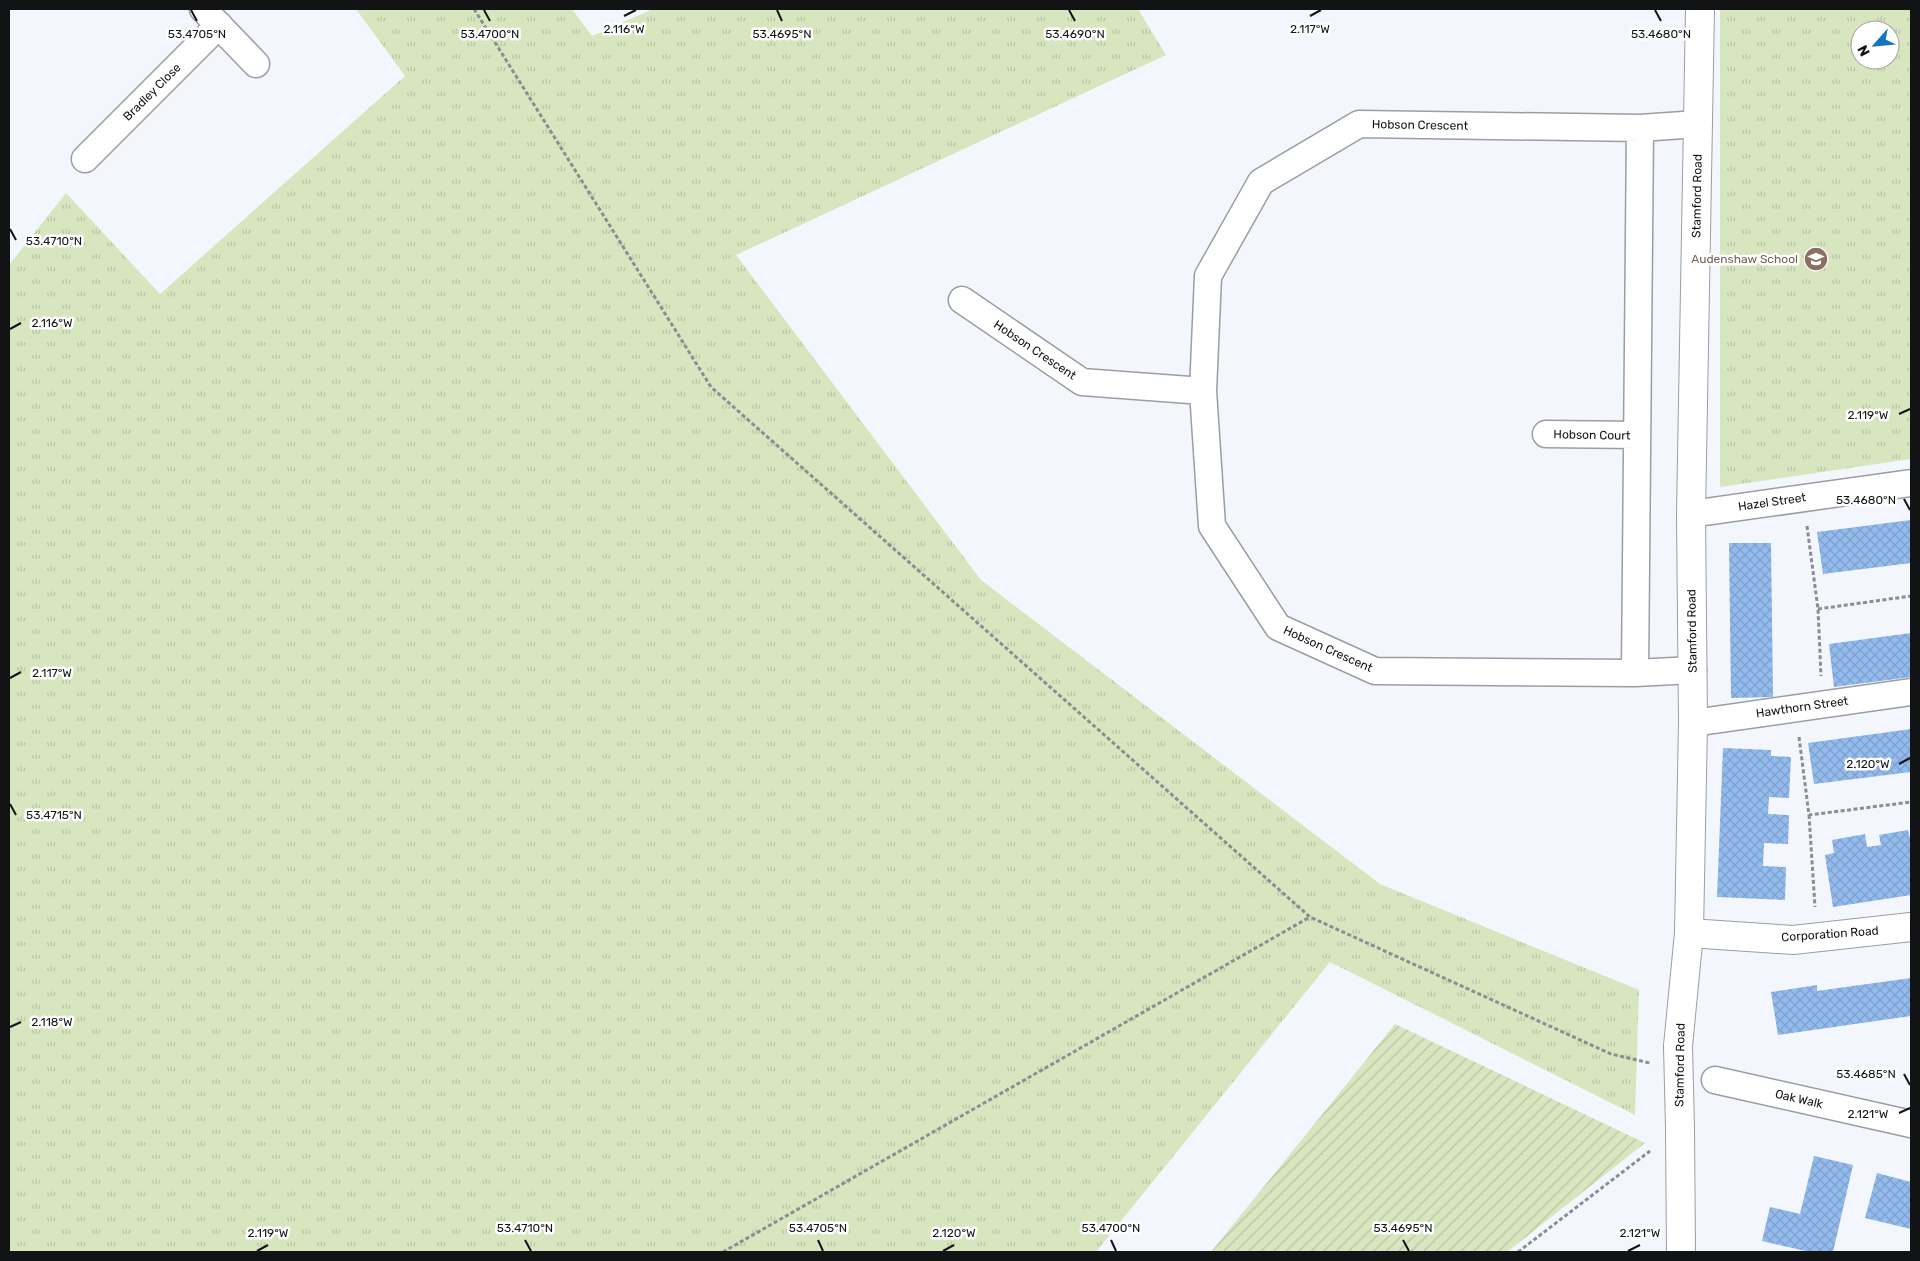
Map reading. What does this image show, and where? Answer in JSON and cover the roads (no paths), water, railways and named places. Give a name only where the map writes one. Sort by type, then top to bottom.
[{"type":"street","name":"Stamford Road","points":[[1682,1251],[1678,1046],[1689,933],[1693,723],[1691,514],[1700,9]]},
{"type":"street","points":[[211,17],[256,64]]},
{"type":"street","name":"Bradley Close","points":[[85,159],[211,17]]},
{"type":"street","name":"Hobson Crescent","points":[[1693,670],[1635,673],[1375,671],[1278,627],[1212,526],[1203,391],[1208,276],[1261,182],[1358,124],[1640,128],[1698,124]]},
{"type":"street","points":[[1635,673],[1640,128]]},
{"type":"street","name":"Hobson Crescent","points":[[962,300],[1082,382],[1203,391]]},
{"type":"street","name":"Hobson Court","points":[[1546,434],[1637,435]]},
{"type":"street","name":"Hazel Street","points":[[1691,514],[1911,483]]},
{"type":"street","name":"Hawthorn Street","points":[[1693,723],[1911,692]]},
{"type":"street","name":"Corporation Road","points":[[1689,933],[1793,940],[1911,927]]},
{"type":"street","name":"Oak Walk","points":[[1715,1080],[1911,1124]]},
{"type":"place","name":"Audenshaw School","points":[[1816,259]]}]
